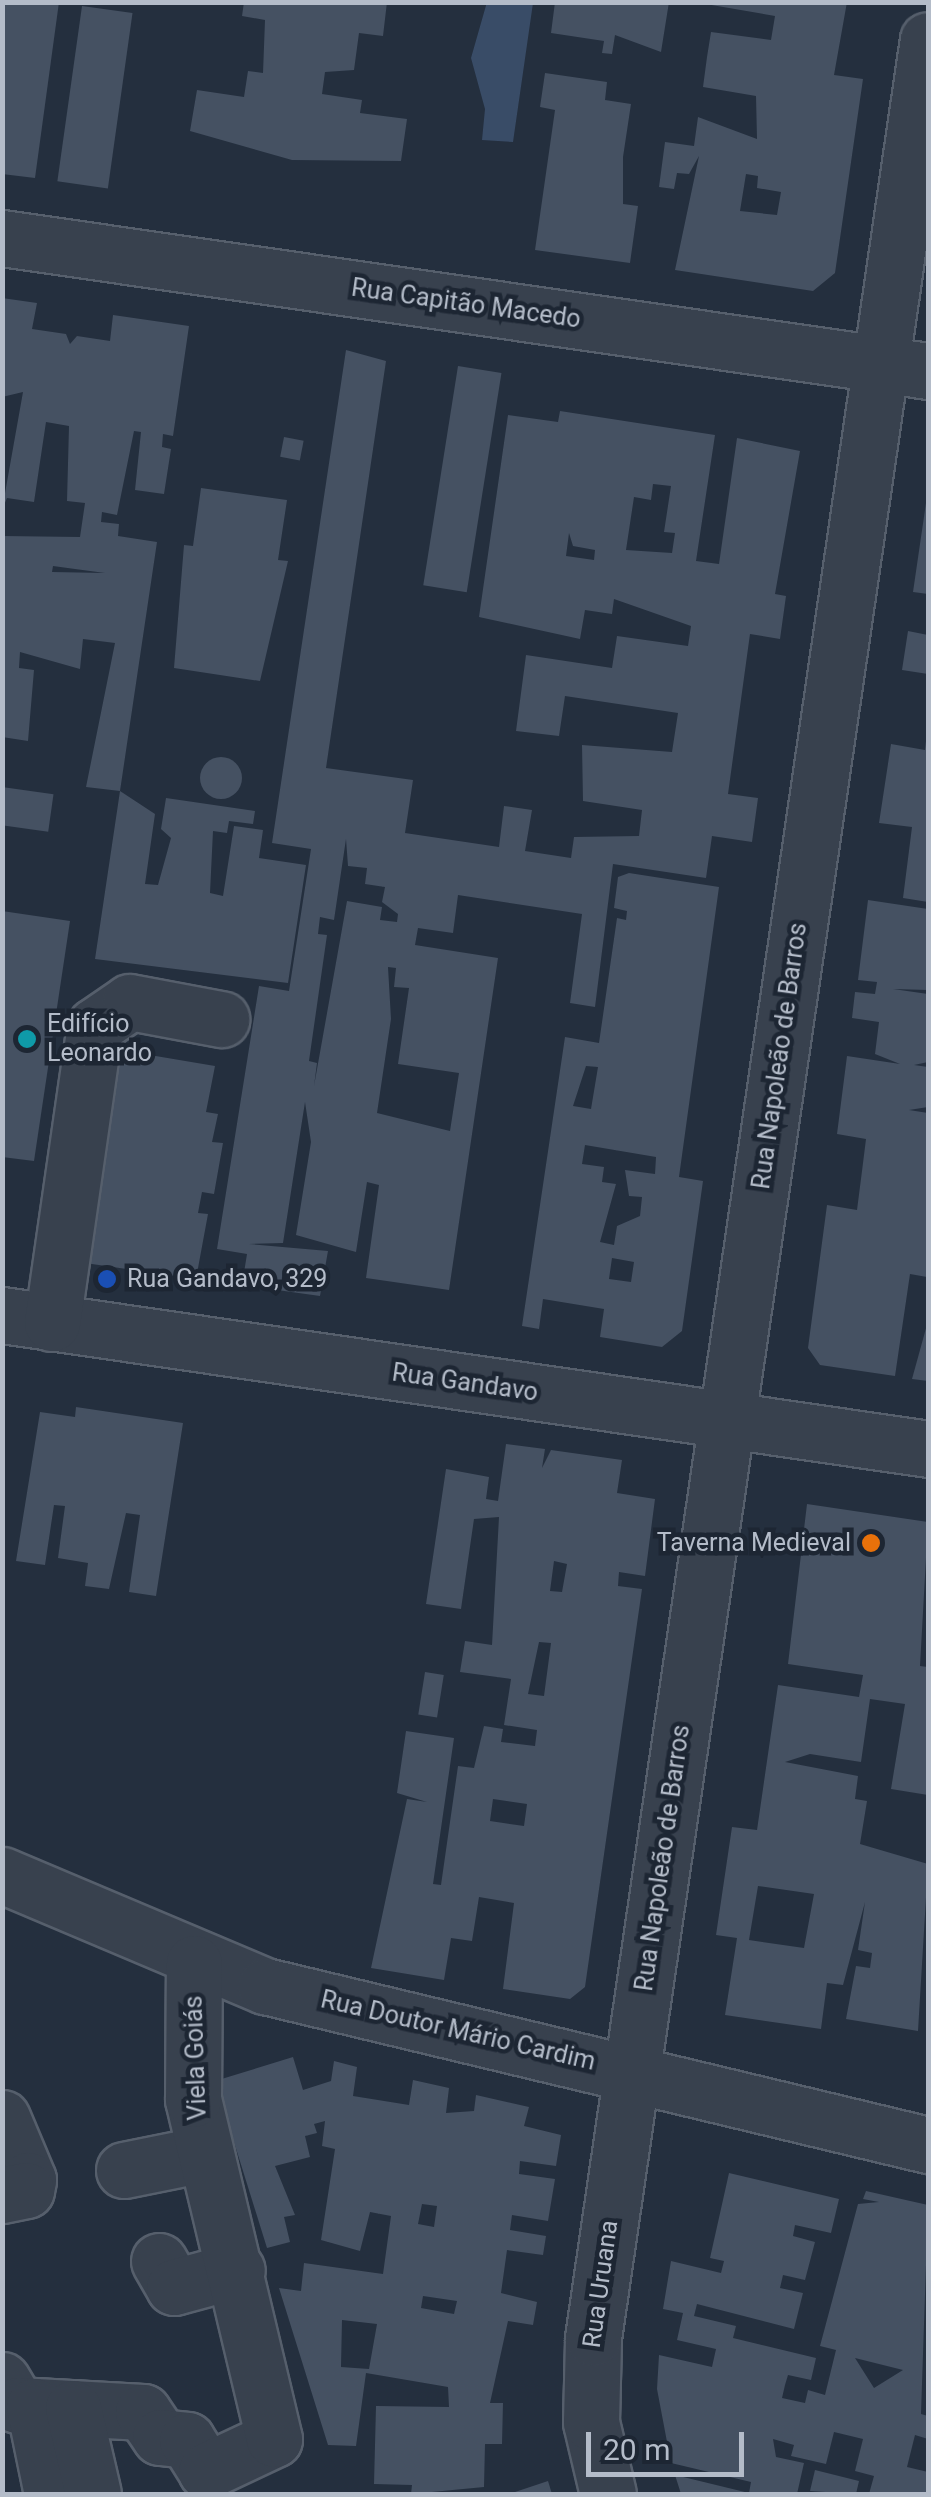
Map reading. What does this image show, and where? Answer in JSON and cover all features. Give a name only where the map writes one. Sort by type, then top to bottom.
[{"type":"street","name":"Rua Napoleão de Barros","points":[[631,2072],[728,1421],[904,367],[928,40]]},
{"type":"street","name":"Rua Capitão Macedo","points":[[2,238],[904,367]]},
{"type":"street","points":[[28,1319],[95,1026],[130,1002],[221,1020]]},
{"type":"street","name":"Rua Gandavo","points":[[28,1319],[928,1448]]},
{"type":"street","name":"Rua Doutor Mário Cardim","points":[[2,1875],[194,1962],[928,2145]]},
{"type":"street","name":"Viela Goiás","points":[[36,2398],[143,2412],[160,2438],[188,2440],[206,2471],[274,2439],[237,2270],[203,2154],[193,2100],[194,1962]]},
{"type":"street","name":"Rua Uruana","points":[[608,2494],[588,2388],[631,2072]]},
{"type":"street","points":[[2,2118],[28,2180],[26,2190],[2,2195]]},
{"type":"street","name":"Viela Goiás","points":[[124,2170],[203,2154]]},
{"type":"street","points":[[159,2260],[174,2286],[237,2270]]},
{"type":"street","points":[[36,2398],[52,2494]]},
{"type":"street","points":[[36,2398],[93,2494]]},
{"type":"water","points":[[487,2],[533,3],[513,142],[482,140],[485,109],[471,58]]},
{"type":"building","points":[[3,2],[59,2],[35,178],[2,174]]},
{"type":"building","points":[[244,2],[387,2],[383,36],[359,33],[354,70],[325,72],[322,94],[362,100],[360,113],[407,119],[401,161],[292,160],[190,131],[197,90],[244,97],[248,71],[263,73],[265,20],[242,16]]},
{"type":"building","points":[[555,2],[669,2],[661,52],[615,35],[612,54],[602,53],[604,41],[551,33]]},
{"type":"building","points":[[694,2],[847,2],[834,75],[863,79],[835,273],[813,291],[675,270],[699,156],[689,174],[677,173],[674,189],[659,187],[665,142],[694,146],[698,117],[757,139],[756,96],[703,87],[707,57],[711,32],[771,40],[775,16]],"holes":[[[746,174],[758,176],[757,188],[781,192],[777,215],[740,211]]]},
{"type":"building","points":[[82,6],[133,13],[108,188],[57,181]]},
{"type":"building","points":[[545,73],[607,82],[605,100],[631,104],[623,157],[623,204],[638,206],[630,263],[535,250],[555,110],[540,107]]},
{"type":"building","points":[[2,298],[37,303],[32,329],[66,334],[70,344],[77,336],[110,341],[113,315],[189,326],[173,436],[163,434],[162,447],[171,449],[164,494],[135,490],[141,432],[134,431],[117,515],[102,512],[101,522],[119,524],[118,536],[157,542],[120,791],[86,787],[115,643],[83,639],[80,669],[20,652],[19,668],[34,670],[28,741],[2,737],[2,536],[80,537],[85,503],[67,501],[69,426],[46,422],[34,502],[7,498],[2,510],[23,392],[2,397]],"holes":[[[53,566],[105,573],[52,572]]]},
{"type":"building","points":[[346,350],[386,361],[326,768],[413,780],[405,833],[499,847],[504,806],[532,810],[525,851],[571,858],[574,837],[639,836],[642,810],[583,801],[582,745],[672,752],[678,713],[565,696],[559,736],[516,731],[526,655],[612,668],[617,636],[688,646],[691,626],[614,599],[612,614],[585,610],[580,639],[479,617],[508,415],[558,422],[560,411],[715,435],[696,561],[719,564],[737,438],[800,451],[775,594],[786,596],[780,639],[750,634],[728,794],[758,798],[752,842],[712,836],[706,878],[613,864],[595,1007],[570,1003],[582,914],[458,895],[453,933],[418,928],[415,945],[498,958],[449,1290],[366,1278],[379,1185],[367,1182],[356,1252],[296,1235],[311,1142],[305,1102],[283,1243],[249,1244],[328,1251],[320,1296],[242,1285],[247,1254],[217,1249],[259,986],[289,991],[311,849],[272,843]],"holes":[[[653,484],[671,486],[664,532],[675,533],[672,553],[626,550],[634,497],[651,500]],[[569,533],[573,546],[595,550],[594,560],[566,556]],[[346,839],[348,866],[367,868],[365,884],[385,887],[382,902],[398,914],[397,922],[380,920],[382,907],[347,901],[314,1086],[317,1063],[309,1061],[327,935],[318,934],[320,917],[334,920]],[[388,967],[396,968],[394,987],[409,988],[398,1064],[459,1073],[450,1131],[377,1113],[391,1019]]]},
{"type":"building","points":[[458,366],[501,373],[467,592],[423,585]]},
{"type":"building","points":[[284,437],[304,441],[300,460],[280,457]]},
{"type":"building","points":[[201,488],[287,500],[278,560],[288,561],[260,681],[174,668],[184,545],[193,546]]},
{"type":"building","points":[[928,504],[928,594],[913,592]]},
{"type":"building","points":[[908,631],[928,635],[928,674],[902,670]]},
{"type":"building","points":[[926,741],[928,902],[903,898],[912,827],[879,823],[891,744],[925,750]]},
{"type":"building","points":[[221,757],[236,763],[242,778],[236,793],[221,799],[206,793],[200,778],[206,763]]},
{"type":"building","points":[[2,787],[53,794],[48,832],[2,825]]},
{"type":"building","points":[[120,791],[155,814],[145,884],[158,885],[171,838],[161,829],[166,798],[255,811],[253,824],[229,821],[227,833],[213,831],[210,893],[223,896],[234,826],[263,830],[259,858],[306,865],[288,983],[95,959]]},
{"type":"building","points":[[629,873],[719,887],[679,1177],[703,1181],[682,1331],[662,1347],[600,1337],[604,1309],[543,1299],[539,1329],[522,1326],[565,1037],[599,1043],[617,918],[626,920],[627,911],[614,908],[618,877]],"holes":[[[586,1066],[598,1067],[591,1109],[573,1106]],[[585,1145],[656,1157],[655,1174],[625,1170],[629,1196],[642,1197],[640,1216],[617,1226],[614,1245],[600,1242],[616,1184],[602,1182],[604,1167],[582,1164]],[[612,1258],[634,1262],[631,1282],[609,1279]]]},
{"type":"building","points":[[868,900],[928,909],[928,990],[893,989],[928,994],[928,1062],[914,1065],[928,1067],[928,1107],[909,1110],[928,1113],[928,1266],[927,1277],[910,1274],[895,1376],[820,1365],[808,1348],[827,1205],[857,1210],[866,1139],[837,1134],[847,1056],[900,1064],[875,1054],[879,1022],[852,1018],[855,992],[875,994],[877,982],[858,980]]},
{"type":"building","name":"Edifício Leonardo","points":[[2,911],[70,921],[34,1161],[2,1157]]},
{"type":"building","points":[[114,1049],[215,1066],[206,1112],[218,1114],[212,1142],[223,1143],[214,1194],[202,1192],[198,1213],[208,1214],[196,1279],[78,1262]]},
{"type":"building","points":[[928,1321],[928,1381],[912,1379]]},
{"type":"building","points":[[76,1407],[183,1423],[156,1596],[129,1592],[140,1515],[126,1513],[109,1589],[85,1586],[88,1563],[58,1558],[65,1506],[54,1505],[45,1565],[16,1561],[40,1412],[75,1417]]},
{"type":"building","points":[[506,1444],[545,1449],[542,1468],[551,1450],[622,1460],[617,1493],[655,1499],[645,1576],[619,1572],[618,1586],[642,1589],[585,1987],[570,1999],[503,1989],[514,1903],[479,1897],[472,1941],[451,1938],[444,1980],[371,1968],[407,1799],[427,1802],[397,1793],[406,1731],[454,1738],[433,1884],[441,1885],[458,1766],[474,1768],[484,1726],[503,1729],[501,1742],[535,1746],[537,1730],[504,1725],[511,1679],[460,1672],[465,1641],[492,1645],[499,1517],[474,1519],[461,1609],[426,1604],[446,1469],[489,1477],[486,1499],[498,1501]],"holes":[[[554,1561],[567,1564],[562,1592],[550,1591]],[[539,1642],[551,1643],[544,1696],[528,1694]],[[493,1799],[527,1804],[524,1826],[490,1821]]]},
{"type":"building","points":[[807,1504],[928,1522],[920,1666],[928,1667],[928,1795],[891,1789],[905,1704],[870,1699],[861,1762],[810,1754],[785,1762],[858,1776],[855,1799],[867,1801],[860,1844],[928,1864],[918,2031],[846,2019],[856,1966],[870,1968],[872,1953],[858,1950],[865,1902],[843,1985],[827,1983],[821,2029],[725,2015],[737,1938],[716,1935],[732,1827],[757,1830],[778,1685],[859,1697],[863,1675],[788,1664]],"holes":[[[758,1886],[814,1894],[804,1948],[749,1940]]]},
{"type":"building","points":[[425,1672],[444,1675],[437,1717],[418,1714]]},
{"type":"building","points":[[293,2057],[303,2090],[331,2081],[334,2061],[357,2067],[353,2096],[409,2105],[413,2080],[449,2088],[446,2113],[474,2111],[476,2095],[529,2107],[524,2126],[561,2135],[556,2166],[520,2161],[519,2174],[555,2179],[548,2221],[512,2215],[510,2230],[546,2236],[543,2255],[507,2250],[501,2293],[537,2302],[533,2325],[508,2321],[490,2403],[503,2403],[502,2444],[485,2444],[484,2487],[411,2494],[412,2485],[374,2484],[376,2406],[449,2407],[448,2387],[366,2373],[356,2446],[328,2445],[279,2288],[301,2291],[304,2263],[383,2274],[391,2216],[370,2212],[360,2251],[321,2240],[335,2149],[322,2146],[325,2121],[314,2124],[317,2133],[305,2136],[310,2157],[275,2166],[295,2215],[284,2217],[290,2242],[267,2248],[215,2081]],"holes":[[[422,2204],[437,2206],[434,2227],[418,2224]],[[423,2296],[457,2301],[454,2314],[421,2308]],[[342,2320],[377,2324],[369,2369],[341,2367]]]},
{"type":"building","points":[[729,2173],[839,2199],[831,2233],[795,2225],[793,2236],[815,2242],[805,2280],[783,2275],[780,2288],[803,2293],[794,2329],[697,2304],[694,2316],[736,2326],[733,2338],[816,2358],[811,2380],[788,2375],[785,2385],[782,2398],[805,2403],[808,2390],[825,2395],[836,2350],[820,2346],[858,2204],[879,2202],[863,2199],[866,2191],[928,2205],[921,2414],[928,2416],[928,2439],[915,2435],[907,2467],[928,2472],[928,2494],[869,2494],[874,2476],[855,2471],[863,2439],[834,2432],[826,2464],[791,2456],[794,2445],[773,2439],[776,2457],[804,2463],[797,2494],[681,2494],[675,2475],[749,2493],[751,2482],[671,2463],[657,2389],[659,2355],[712,2367],[716,2349],[677,2340],[683,2313],[663,2309],[671,2261],[721,2273],[724,2261],[710,2258]],"holes":[[[855,2358],[903,2370],[874,2388]]]},
{"type":"building","points":[[815,2470],[859,2481],[856,2494],[810,2491]]},
{"type":"building","points":[[548,2481],[552,2494],[509,2494]]},
{"type":"place","name":"Edifício Leonardo","points":[[27,1039]]},
{"type":"place","name":"Rua Gandavo, 329","points":[[107,1279]]},
{"type":"place","name":"Taverna Medieval","points":[[871,1543]]}]
